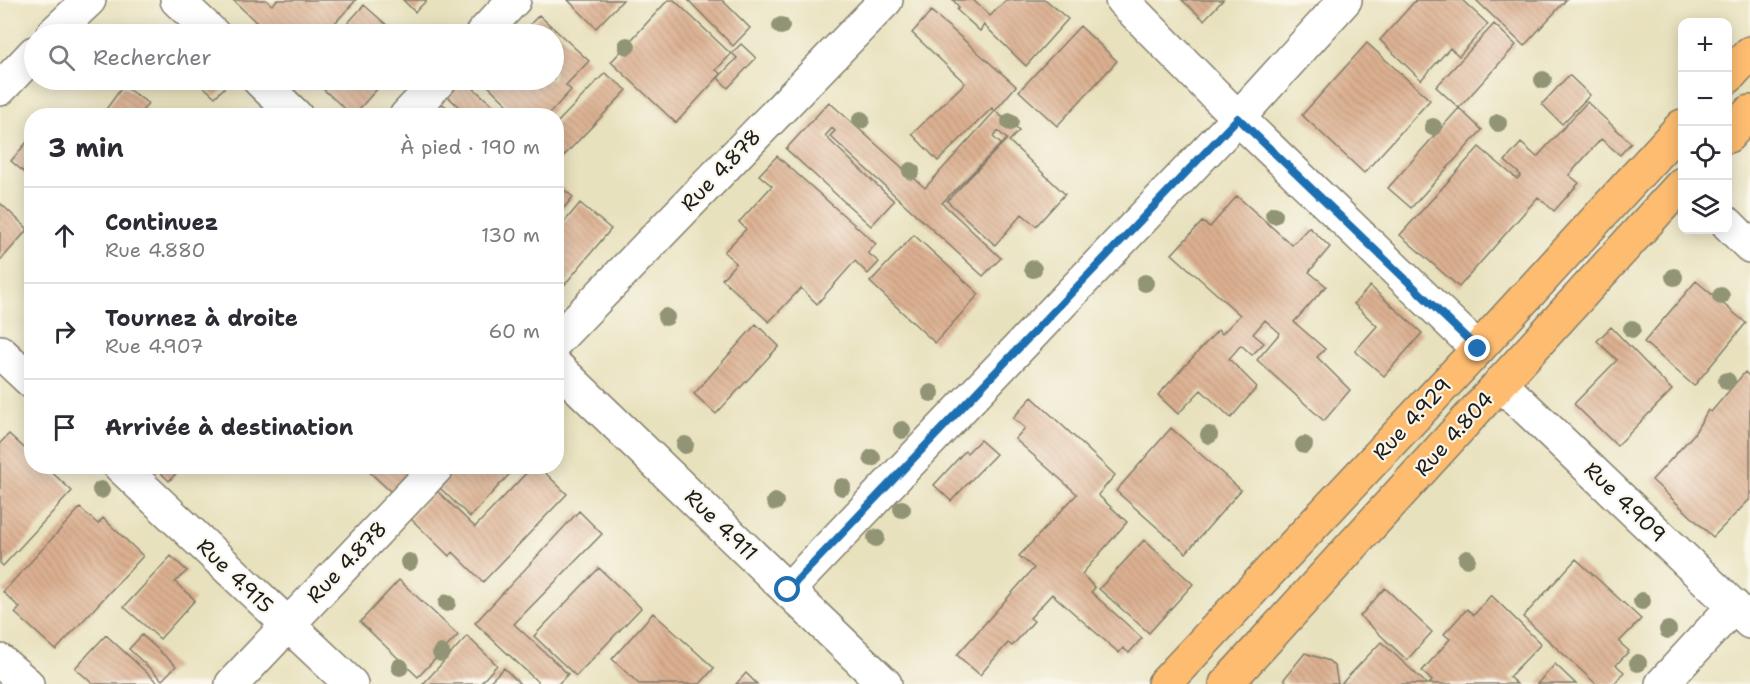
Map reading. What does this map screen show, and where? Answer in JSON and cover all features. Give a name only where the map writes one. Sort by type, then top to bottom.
[{"type":"main road","points":[[1732,73],[1750,53]]},
{"type":"main road","points":[[1732,132],[1750,112]]},
{"type":"main road","name":"Rue 4.929","points":[[1164,684],[1678,131]]},
{"type":"main road","name":"Rue 4.804","points":[[1226,684],[1678,189]]},
{"type":"street","points":[[64,24],[89,0]]},
{"type":"street","points":[[177,0],[202,24]]},
{"type":"street","points":[[491,24],[514,0]]},
{"type":"street","name":"Rue 4.878","points":[[564,333],[886,0]]},
{"type":"street","points":[[1122,0],[1238,118],[1478,349]]},
{"type":"street","points":[[788,590],[1238,118],[1344,0]]},
{"type":"street","points":[[0,89],[24,64]]},
{"type":"street","points":[[269,90],[288,108]]},
{"type":"street","points":[[414,108],[431,90]]},
{"type":"street","points":[[1732,228],[1750,246]]},
{"type":"street","points":[[0,352],[24,374]]},
{"type":"street","name":"Rue 4.911","points":[[564,374],[885,684]]},
{"type":"street","name":"Rue 4.909","points":[[1500,383],[1742,614]]},
{"type":"street","name":"Rue 4.915","points":[[128,474],[351,684]]},
{"type":"street","name":"Rue 4.878","points":[[232,684],[430,474]]},
{"type":"street","points":[[1662,684],[1742,614]]},
{"type":"street","points":[[0,661],[27,684]]},
{"type":"building","points":[[233,0],[266,0],[272,5],[277,0],[356,0],[334,24],[254,24],[256,22]]},
{"type":"building","points":[[403,0],[427,0],[415,12]]},
{"type":"building","points":[[568,0],[623,0],[596,28]]},
{"type":"building","points":[[668,0],[674,0],[731,54],[716,70],[721,74],[676,123],[611,62]]},
{"type":"building","points":[[688,0],[722,0],[750,28],[733,46]]},
{"type":"building","points":[[953,0],[973,0],[990,16],[1006,0],[1046,0],[1068,19],[1026,66],[984,25],[980,31],[957,10],[959,7]]},
{"type":"building","points":[[1182,0],[1223,0],[1204,20]]},
{"type":"building","points":[[1416,0],[1462,0],[1488,24],[1459,56],[1450,48],[1421,80],[1380,40]]},
{"type":"building","points":[[1476,0],[1566,0],[1524,46]]},
{"type":"building","points":[[364,5],[386,24],[347,24]]},
{"type":"building","points":[[931,11],[1016,86],[995,111],[992,108],[938,161],[912,134],[965,83],[912,33]]},
{"type":"building","points":[[539,15],[549,24],[530,24]]},
{"type":"building","points":[[1494,24],[1516,45],[1459,108],[1436,87]]},
{"type":"building","points":[[1080,26],[1117,61],[1057,126],[1019,91]]},
{"type":"building","points":[[564,38],[589,61],[566,85],[571,90],[554,108],[511,108],[492,90],[564,90]]},
{"type":"building","points":[[1367,43],[1430,100],[1364,173],[1302,115]]},
{"type":"building","points":[[741,44],[756,58],[728,88],[718,78],[737,58],[732,53]]},
{"type":"building","points":[[605,73],[627,90],[564,156],[564,116]]},
{"type":"building","points":[[1569,75],[1590,95],[1562,124],[1542,104]]},
{"type":"building","points":[[120,90],[129,90],[148,103],[145,108],[107,108]]},
{"type":"building","points":[[207,90],[222,90],[215,97]]},
{"type":"building","points":[[324,90],[376,90],[360,108],[344,108]]},
{"type":"building","points":[[449,90],[475,90],[496,108],[460,108],[445,94]]},
{"type":"building","points":[[436,99],[448,108],[428,108]]},
{"type":"building","points":[[829,102],[925,188],[995,111],[1019,131],[1009,141],[1065,194],[1036,226],[1022,214],[995,245],[947,201],[1007,139],[998,131],[993,137],[1001,144],[942,203],[1001,258],[983,276],[830,136],[835,131],[832,128],[825,136],[894,201],[871,226],[786,149]]},
{"type":"building","points":[[1587,102],[1631,143],[1620,155],[1601,139],[1569,175],[1579,183],[1554,211],[1538,197],[1459,287],[1400,235],[1479,147],[1517,179],[1521,175],[1505,161],[1521,143],[1537,157]]},
{"type":"building","points":[[1459,108],[1482,130],[1411,208],[1388,188]]},
{"type":"building","points":[[24,146],[24,172],[11,161]]},
{"type":"building","points":[[777,156],[876,244],[868,253],[879,262],[868,274],[855,261],[817,304],[801,288],[769,322],[722,279],[736,263],[724,252],[746,229],[739,222],[772,186],[759,175]]},
{"type":"building","points":[[564,190],[573,197],[564,208]]},
{"type":"building","points":[[1237,196],[1292,245],[1309,227],[1330,247],[1309,272],[1326,286],[1294,322],[1325,349],[1317,357],[1350,390],[1324,421],[1257,360],[1280,333],[1265,320],[1253,334],[1264,343],[1252,355],[1241,345],[1229,359],[1257,387],[1231,418],[1201,390],[1178,414],[1158,395],[1218,330],[1222,334],[1240,315],[1172,254],[1202,222],[1210,227]]},
{"type":"building","points":[[0,203],[24,225],[24,234],[0,261]]},
{"type":"building","points":[[580,203],[611,229],[564,285],[564,222]]},
{"type":"building","points":[[914,235],[979,294],[935,343],[870,282]]},
{"type":"building","points":[[1696,281],[1746,323],[1694,386],[1644,342]]},
{"type":"building","points":[[1370,286],[1422,333],[1384,376],[1355,351],[1377,326],[1354,304]]},
{"type":"building","points":[[756,324],[779,346],[716,414],[694,394]]},
{"type":"building","points":[[1611,327],[1672,390],[1617,446],[1574,404],[1617,360],[1597,341]]},
{"type":"building","points":[[1745,372],[1750,377],[1750,499],[1713,537],[1652,480],[1694,434],[1708,410],[1711,412]]},
{"type":"building","points":[[1032,397],[1115,475],[1098,495],[1127,522],[1082,574],[1095,588],[1091,592],[1142,638],[1129,653],[1123,648],[1119,653],[1052,594],[1030,618],[1034,621],[1012,646],[1008,643],[980,675],[957,655],[1034,568],[1019,556],[1077,494],[1015,439],[1025,428],[1013,418]]},
{"type":"building","points":[[1171,428],[1241,490],[1186,553],[1116,491]]},
{"type":"building","points":[[9,434],[24,448],[24,474],[54,474],[72,491],[3,566],[0,563],[0,443]]},
{"type":"building","points":[[980,440],[996,454],[951,501],[934,485],[965,451],[967,453]]},
{"type":"building","points":[[162,474],[176,474],[169,481]]},
{"type":"building","points":[[372,474],[407,474],[391,492]]},
{"type":"building","points":[[451,474],[510,474],[470,517],[439,487]]},
{"type":"building","points":[[525,474],[546,474],[567,494],[483,582],[453,552],[449,556],[410,518],[436,490],[475,527]]},
{"type":"building","points":[[80,508],[98,524],[103,518],[143,556],[56,650],[15,613],[20,608],[3,592]]},
{"type":"building","points":[[579,511],[602,534],[514,624],[568,674],[558,684],[540,684],[475,623]]},
{"type":"building","points":[[1144,540],[1193,584],[1149,633],[1099,589]]},
{"type":"building","points":[[171,556],[187,571],[175,582],[195,600],[160,639],[124,607]]},
{"type":"building","points":[[1576,559],[1641,619],[1619,642],[1629,651],[1616,665],[1624,672],[1614,684],[1596,684],[1523,617]]},
{"type":"building","points":[[599,568],[641,608],[576,676],[534,636]]},
{"type":"building","points":[[399,580],[458,635],[418,677],[360,622]]},
{"type":"building","points":[[1385,588],[1432,632],[1407,660],[1360,616]]},
{"type":"building","points":[[1491,595],[1541,644],[1509,677],[1517,684],[1429,684],[1432,681],[1422,671],[1450,639],[1444,634],[1467,609],[1474,615]]},
{"type":"building","points":[[653,613],[714,668],[700,684],[639,684],[612,659]]},
{"type":"building","points":[[106,635],[159,684],[93,684],[75,668]]},
{"type":"building","points":[[142,635],[176,666],[162,680],[129,649]]},
{"type":"building","points":[[467,636],[497,665],[480,684],[423,684]]},
{"type":"building","points":[[1381,642],[1427,684],[1341,684]]},
{"type":"building","points":[[1305,653],[1329,661],[1335,667],[1338,684],[1289,684],[1284,679]]},
{"type":"building","points":[[1555,664],[1576,684],[1537,684]]},
{"type":"building","points":[[504,668],[520,684],[487,684]]},
{"type":"building","points":[[746,673],[757,684],[736,684]]},
{"type":"route","points":[[788,590],[1238,118],[1478,349]]}]
